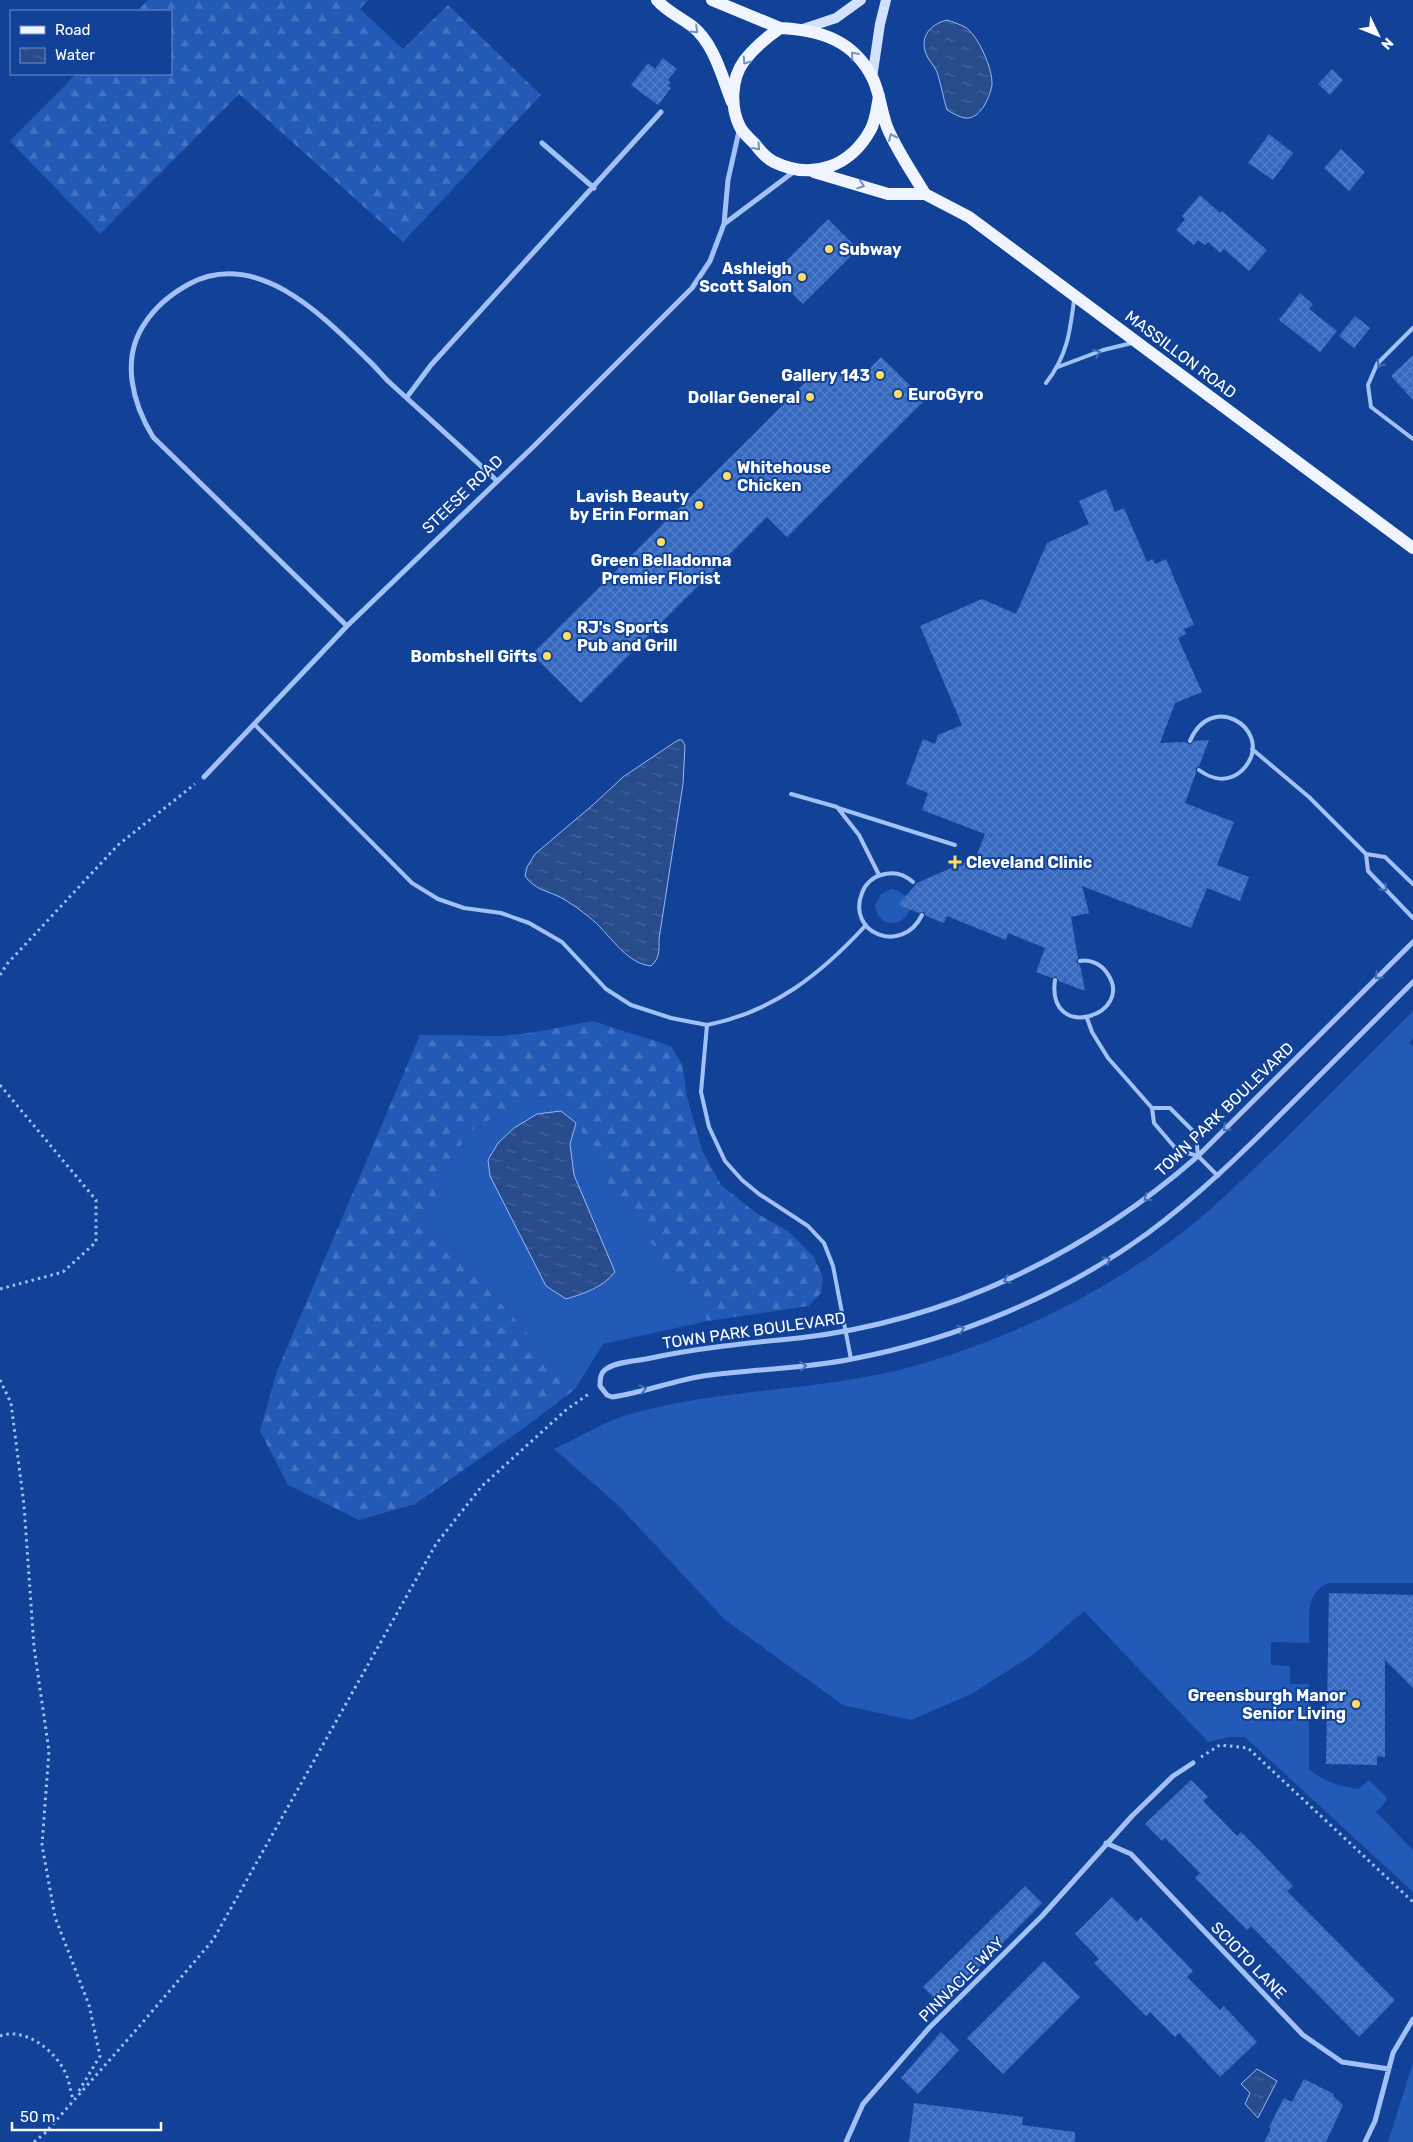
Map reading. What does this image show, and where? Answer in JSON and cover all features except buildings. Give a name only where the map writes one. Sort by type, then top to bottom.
[{"type":"main road","points":[[657,0],[692,26],[704,38],[714,58],[740,127],[761,152],[774,162],[797,170],[814,172],[845,160],[858,148],[872,128],[879,96]]},
{"type":"main road","points":[[712,0],[780,28],[803,29],[834,38],[846,45],[872,78],[887,125],[899,153],[925,194]]},
{"type":"main road","points":[[733,106],[735,79],[743,62],[757,46],[780,28]]},
{"type":"main road","name":"MASSILLON ROAD","points":[[814,172],[888,194],[925,194],[969,217],[1413,548]]},
{"type":"street","points":[[803,29],[836,18],[861,0]]},
{"type":"street","points":[[872,78],[880,24],[886,0]]},
{"type":"street","points":[[407,397],[431,365],[594,188],[661,112]]},
{"type":"street","name":"STEESE ROAD","points":[[204,777],[347,626],[692,288],[710,261],[724,224],[728,180],[740,127]]},
{"type":"street","points":[[542,143],[594,188]]},
{"type":"street","points":[[724,224],[797,170]]},
{"type":"street","points":[[347,626],[154,437],[142,418],[134,395],[131,370],[134,349],[140,330],[152,312],[169,296],[198,279],[217,274],[240,274],[260,278],[281,288],[320,316],[497,481]]},
{"type":"street","name":"TOWN PARK BOULEVARD","points":[[600,1386],[602,1373],[606,1369],[635,1361],[716,1346],[845,1331],[892,1321],[938,1307],[991,1287],[1042,1263],[1082,1241],[1125,1213],[1165,1184],[1198,1156],[1412,945]]},
{"type":"street","points":[[600,1386],[607,1395],[612,1397],[697,1377],[851,1360],[958,1330],[1007,1312],[1047,1293],[1110,1258],[1147,1233],[1218,1176],[1413,982]]},
{"type":"street","name":"PINNACLE WAY","points":[[846,2142],[863,2104],[929,2028],[1042,1916],[1106,1843],[1173,1776],[1193,1763]]},
{"type":"street","name":"SCIOTO LANE","points":[[1106,1843],[1131,1854],[1303,2035],[1342,2062],[1389,2069]]},
{"type":"street","points":[[1365,2142],[1375,2121],[1393,2053],[1413,2019]]},
{"type":"lane","points":[[1046,383],[1058,367],[1071,327],[1075,295]]},
{"type":"lane","points":[[1413,328],[1377,364],[1368,385],[1371,407],[1413,439]]},
{"type":"lane","points":[[1058,367],[1103,350],[1137,342]]},
{"type":"lane","points":[[1190,741],[1201,723],[1220,716],[1231,718],[1244,726],[1252,739],[1250,760],[1245,768],[1232,777],[1217,779],[1207,776],[1198,770]]},
{"type":"lane","points":[[254,724],[412,883],[438,899],[464,908],[501,913],[529,923],[562,942],[606,988],[631,1005],[674,1019],[706,1025],[732,1020],[768,1005],[797,988],[828,964],[866,925]]},
{"type":"lane","points":[[1252,749],[1308,797],[1366,854],[1386,857],[1413,884]]},
{"type":"lane","points":[[791,794],[955,845]]},
{"type":"lane","points":[[836,807],[859,835],[879,875]]},
{"type":"lane","points":[[1366,854],[1368,871],[1413,918]]},
{"type":"lane","points":[[913,882],[900,874],[889,873],[879,875],[863,889],[859,898],[859,910],[866,925],[878,935],[889,938],[900,937],[910,932],[918,924],[922,915]]},
{"type":"lane","points":[[1055,980],[1053,990],[1055,999],[1060,1008],[1067,1014],[1076,1018],[1087,1018],[1103,1010],[1112,993],[1108,975],[1102,967],[1094,962],[1080,960]]},
{"type":"lane","points":[[1087,1018],[1092,1032],[1108,1058],[1152,1108],[1154,1123],[1177,1150],[1198,1156],[1218,1176]]},
{"type":"lane","points":[[706,1025],[701,1092],[709,1127],[725,1161],[742,1180],[759,1194],[808,1226],[824,1243],[833,1266],[851,1360]]},
{"type":"lane","points":[[1152,1108],[1170,1108],[1196,1134],[1198,1156]]},
{"type":"path","points":[[0,975],[7,964],[118,845],[204,777]]},
{"type":"path","points":[[0,1085],[96,1200],[96,1242],[64,1272],[0,1289]]},
{"type":"path","points":[[0,1380],[11,1403],[24,1505],[34,1647],[49,1751],[42,1844],[55,1917],[89,2005],[100,2056],[73,2100]]},
{"type":"path","points":[[34,2142],[45,2133],[213,1940],[436,1544],[482,1486],[566,1410],[600,1386]]},
{"type":"path","points":[[1193,1763],[1220,1745],[1248,1748],[1413,1902]]},
{"type":"path","points":[[0,2036],[7,2033],[29,2037],[53,2054],[65,2071],[73,2100]]},
{"type":"green space","points":[[148,0],[368,0],[360,9],[403,49],[448,5],[541,95],[403,242],[239,94],[100,234],[10,141],[75,75],[172,75],[172,10],[138,10]]},
{"type":"green space","points":[[891,889],[897,890],[906,897],[902,906],[910,910],[906,916],[896,923],[885,922],[877,913],[875,906],[881,894]]},
{"type":"green space","points":[[1413,1011],[1413,1038],[1409,1043],[1413,1046],[1413,1583],[1329,1583],[1321,1587],[1315,1593],[1310,1608],[1309,1643],[1271,1642],[1271,1665],[1290,1666],[1290,1684],[1309,1684],[1309,1769],[1327,1781],[1352,1788],[1359,1789],[1369,1780],[1385,1796],[1387,1800],[1376,1812],[1413,1850],[1413,1892],[1245,1737],[1229,1737],[1208,1742],[1084,1611],[1034,1654],[971,1694],[911,1720],[843,1705],[725,1620],[618,1505],[554,1449],[618,1418],[661,1406],[837,1382],[907,1368],[978,1345],[1047,1316],[1081,1299],[1145,1260],[1191,1226],[1221,1200]]},
{"type":"green space","points":[[592,1021],[671,1046],[682,1064],[687,1097],[702,1150],[721,1185],[756,1213],[788,1231],[814,1257],[823,1278],[821,1293],[808,1306],[708,1321],[607,1182],[563,1095],[522,1100],[467,1133],[426,1216],[575,1389],[528,1425],[415,1504],[359,1520],[288,1485],[260,1431],[277,1371],[420,1035],[505,1036]]},
{"type":"green space","points":[[563,1095],[607,1182],[708,1321],[603,1344],[575,1389],[426,1216],[467,1133],[522,1100]],"holes":[[[537,1114],[576,1123],[570,1144],[573,1175],[589,1214],[498,1143],[514,1128]]]},
{"type":"green space","points":[[1413,2063],[1413,2142],[1388,2142]]},
{"type":"water","points":[[947,20],[965,27],[975,37],[984,53],[992,78],[992,85],[987,100],[978,114],[969,118],[960,117],[947,110],[937,72],[925,51],[925,39],[930,29],[940,22]]},
{"type":"water","points":[[678,740],[682,740],[685,745],[683,784],[658,954],[651,966],[641,964],[633,959],[617,946],[586,914],[560,897],[537,887],[525,876],[527,867],[535,854],[623,777]]},
{"type":"water","points":[[561,1111],[576,1123],[570,1144],[574,1175],[615,1272],[599,1286],[566,1299],[546,1286],[490,1176],[488,1160],[498,1143],[514,1128],[537,1114]]},
{"type":"water","points":[[1257,2069],[1277,2081],[1258,2118],[1245,2104],[1250,2093],[1241,2084]]},
{"type":"place","name":"Subway","points":[[829,249]]},
{"type":"place","name":"Ashleigh Scott Salon","points":[[802,277]]},
{"type":"place","name":"Gallery 143","points":[[880,375]]},
{"type":"place","name":"EuroGyro","points":[[898,394]]},
{"type":"place","name":"Dollar General","points":[[810,397]]},
{"type":"place","name":"Whitehouse Chicken","points":[[727,476]]},
{"type":"place","name":"Lavish Beauty by Erin Forman","points":[[699,505]]},
{"type":"place","name":"Green Belladonna Premier Florist","points":[[661,542]]},
{"type":"place","name":"RJ's Sports Pub and Grill","points":[[567,636]]},
{"type":"place","name":"Bombshell Gifts","points":[[547,656]]},
{"type":"place","name":"Cleveland Clinic","points":[[955,862]]},
{"type":"place","name":"Greensburgh Manor Senior Living","points":[[1356,1704]]}]
